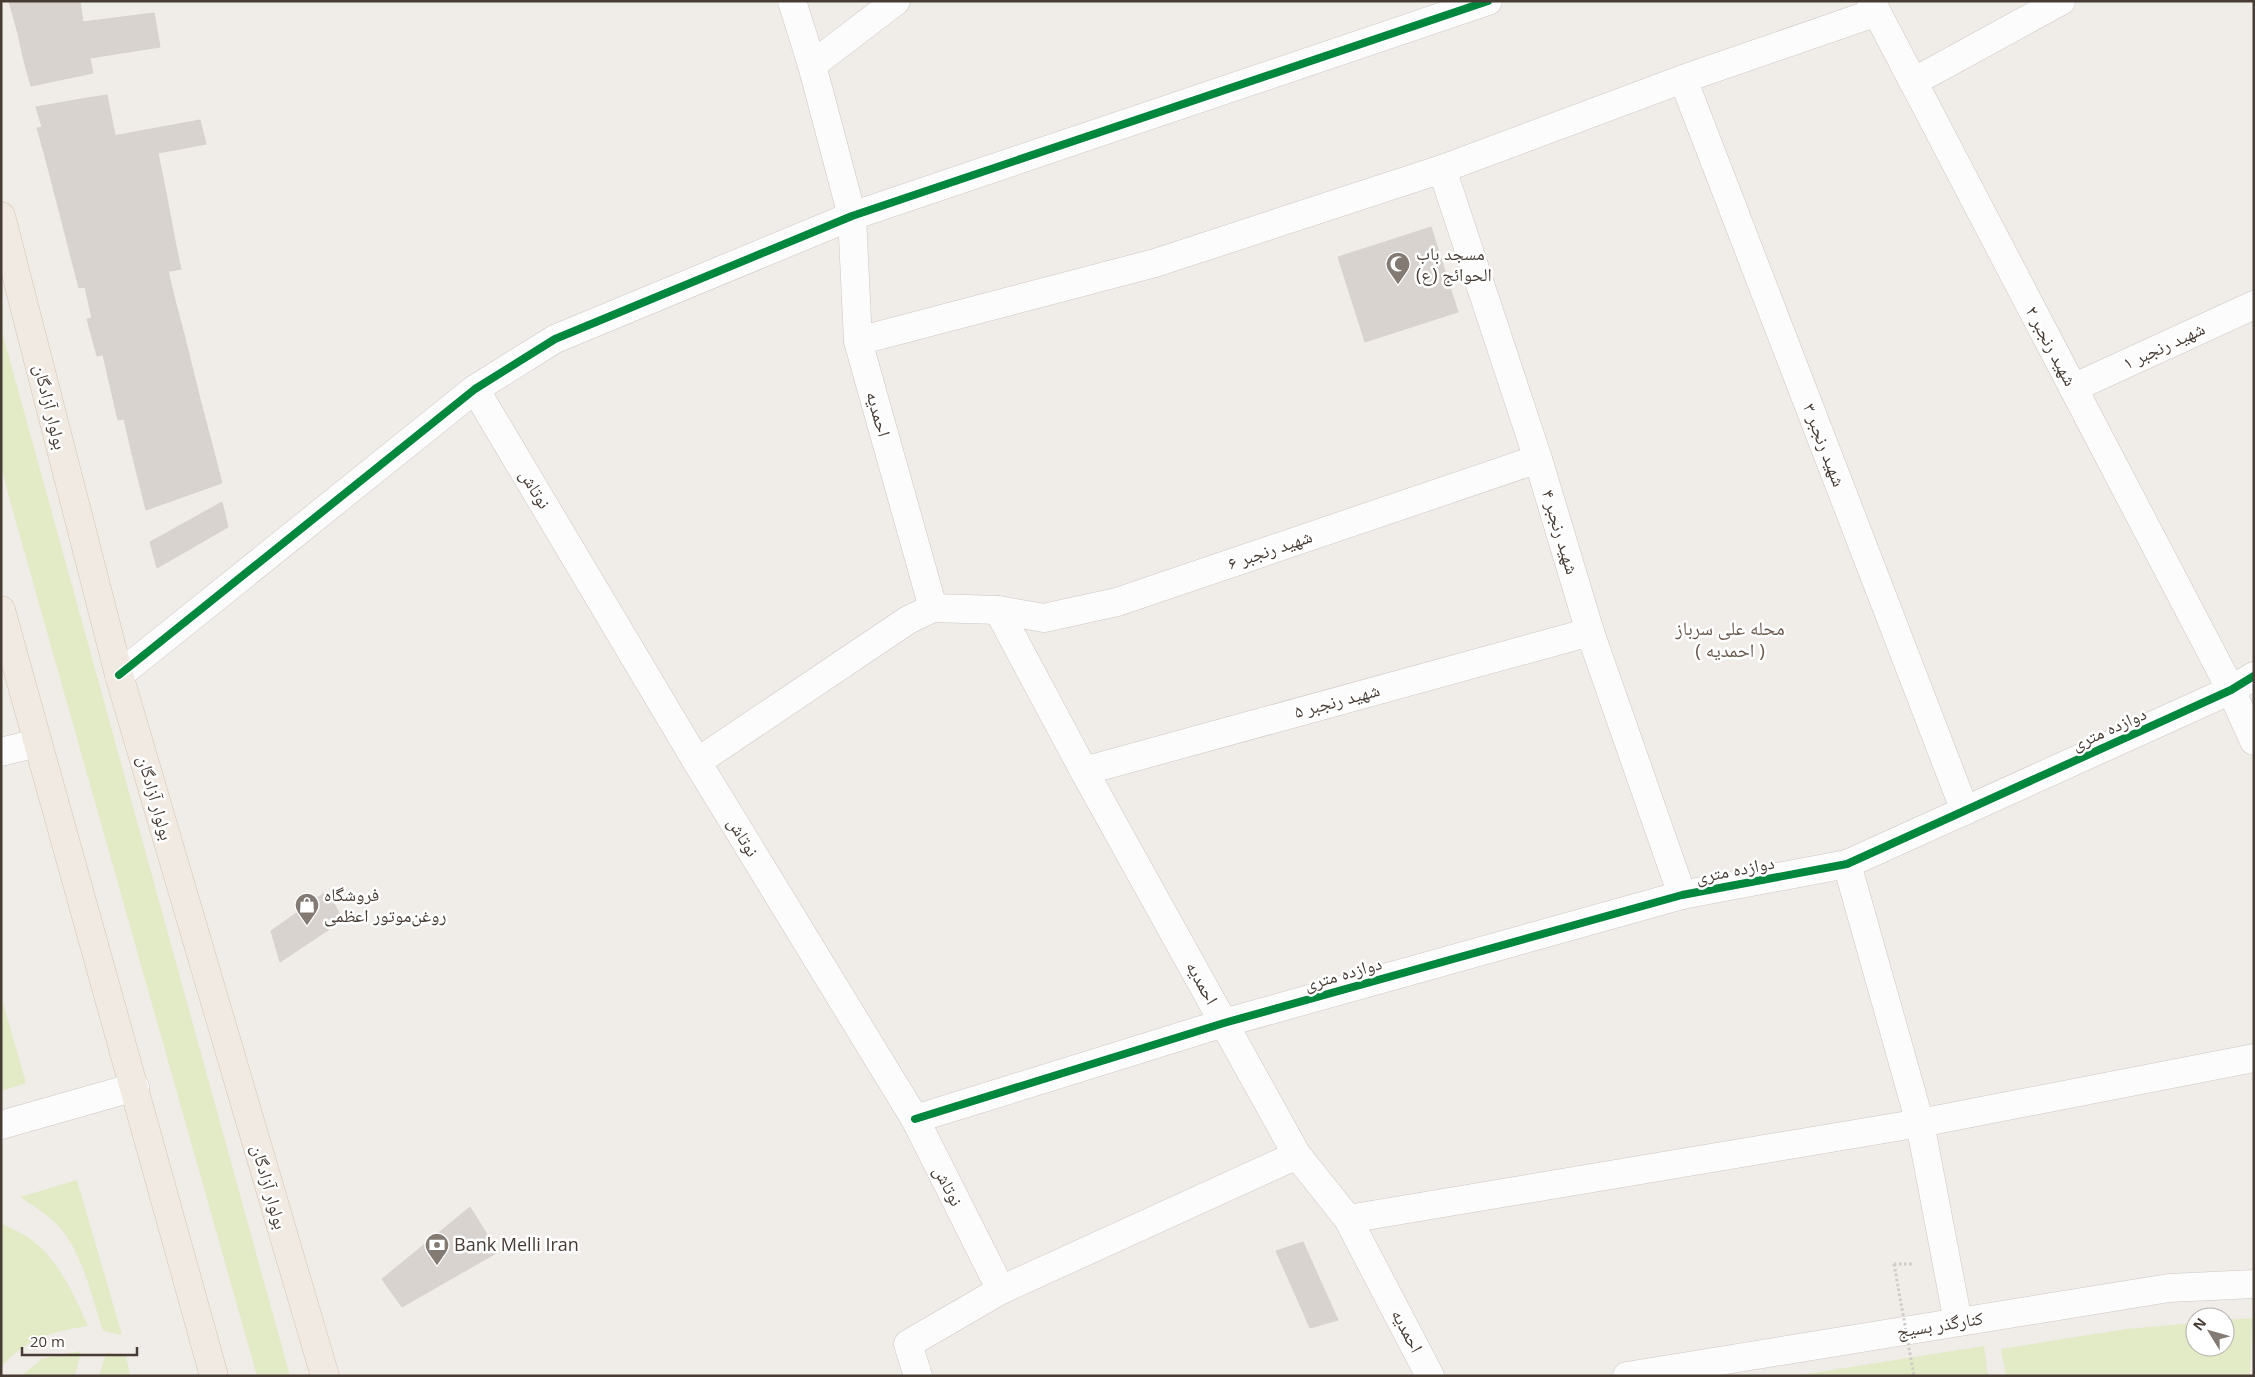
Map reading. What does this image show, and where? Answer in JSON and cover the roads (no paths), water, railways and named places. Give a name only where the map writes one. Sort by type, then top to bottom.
[{"type":"main road","name":"بولوار آزادگان","points":[[1,216],[119,675],[325,1376]]},
{"type":"main road","points":[[1,610],[214,1376]]},
{"type":"street","name":"احمدیه","points":[[792,1],[812,66],[852,216],[858,341],[934,608]]},
{"type":"street","points":[[812,66],[896,1]]},
{"type":"street","points":[[119,675],[475,389],[555,339],[852,216],[1488,1]]},
{"type":"street","points":[[1913,82],[2061,1]]},
{"type":"street","points":[[858,341],[1155,263],[1442,168],[1874,6]]},
{"type":"street","name":"۲ شهید رنجبر","points":[[1874,6],[2073,388],[2242,683],[2254,741]]},
{"type":"street","name":"شهید رنجبر ۳","points":[[1683,79],[1965,811]]},
{"type":"street","name":"شهید رنجبر ۴","points":[[1442,168],[1538,459],[1590,632],[1682,895]]},
{"type":"street","name":"۱ شهید رنجبر","points":[[2073,388],[2254,305]]},
{"type":"street","name":"نوتاش","points":[[475,389],[697,762],[915,1119],[1000,1290]]},
{"type":"street","name":"شهید رنجبر ۶","points":[[934,608],[998,610],[1044,618],[1117,602],[1538,459]]},
{"type":"street","points":[[697,762],[908,620],[934,608]]},
{"type":"street","name":"احمدیه","points":[[998,610],[1084,770],[1297,1155],[1348,1219],[1430,1376]]},
{"type":"street","name":"شهید رنجبر ۵","points":[[1084,770],[1590,632]]},
{"type":"street","name":"دوازده متری","points":[[915,1119],[1224,1023],[1682,895],[1847,864],[2242,683]]},
{"type":"street","points":[[1,752],[37,744]]},
{"type":"street","points":[[1847,864],[1920,1123],[1958,1322]]},
{"type":"street","points":[[1348,1219],[1920,1123],[2254,1058]]},
{"type":"street","points":[[1,1125],[135,1087]]},
{"type":"street","points":[[918,1376],[908,1344],[1000,1290],[1297,1155]]},
{"type":"street","name":"کنارگذر بسیج","points":[[1627,1376],[2169,1288],[2254,1284]]},
{"type":"place","name":"مسجد باب الحوائج (ع)","points":[[1398,285]]},
{"type":"place","name":"فروشگاه روغن‌موتور اعظمی","points":[[307,926]]},
{"type":"place","name":"Bank Melli Iran","points":[[437,1266]]},
{"type":"district","name":"محله علی سرباز ( احمدیه )","points":[[1730,639]]}]
